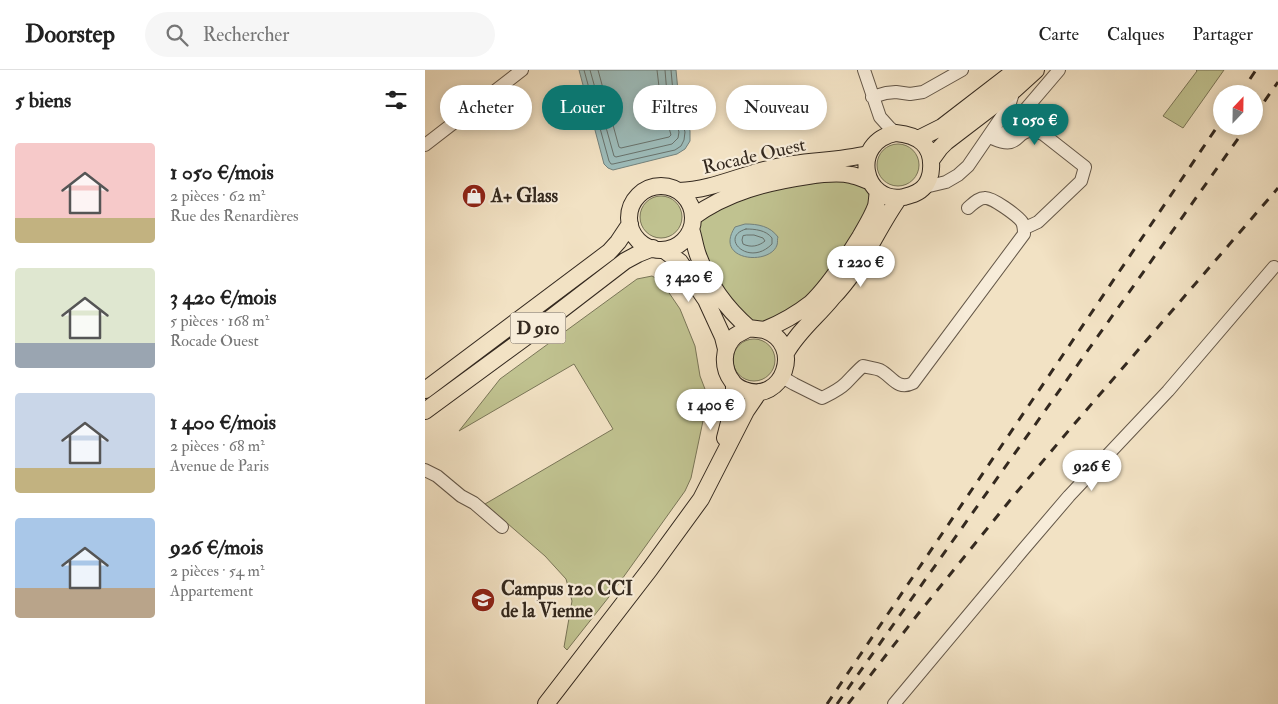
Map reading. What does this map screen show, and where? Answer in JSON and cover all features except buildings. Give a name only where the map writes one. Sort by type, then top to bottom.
[{"type":"main road","points":[[918,139],[943,127],[1016,70]]},
{"type":"main road","points":[[932,159],[946,142],[1014,90],[1036,70]]},
{"type":"main road","points":[[726,349],[735,336],[777,325],[794,315],[811,302],[824,288],[849,255],[876,206],[873,186],[866,167],[872,148],[886,135],[896,133],[907,134],[918,139],[927,147],[932,159],[931,173],[925,186],[913,195],[899,198],[887,196],[873,186]]},
{"type":"main road","name":"Rocade Ouest","points":[[679,191],[695,190],[786,165],[851,158],[872,148]]},
{"type":"main road","name":"Rocade Ouest","points":[[692,223],[704,209],[724,198],[783,179],[822,174],[850,175],[873,186]]},
{"type":"main road","points":[[661,186],[670,187],[679,191],[686,198],[691,207],[692,223],[698,255],[707,274],[728,307],[756,329],[778,338],[786,353],[783,377],[772,387],[759,392],[747,391],[734,385],[727,374],[724,361],[726,349],[723,337],[706,300],[680,262],[659,249],[645,245],[638,239],[630,224],[630,214],[632,206],[643,191],[661,186]]},
{"type":"main road","points":[[786,353],[793,341],[833,298],[857,266],[899,198]]},
{"type":"main road","points":[[659,249],[673,247],[681,243],[687,237],[692,223]]},
{"type":"main road","name":"D 910","points":[[425,390],[609,252],[630,224]]},
{"type":"main road","name":"D 910","points":[[425,411],[625,261],[638,254],[659,249]]},
{"type":"main road","points":[[711,481],[729,424],[734,385]]},
{"type":"main road","points":[[546,704],[701,499],[746,411],[759,392]]},
{"type":"street","points":[[425,145],[522,70]]},
{"type":"street","points":[[864,70],[880,117],[896,133]]},
{"type":"street","points":[[873,97],[886,93],[910,94],[923,92],[962,70]]},
{"type":"street","points":[[991,138],[999,138],[1007,132],[1059,70]]},
{"type":"street","points":[[925,186],[946,182],[959,175],[968,166],[991,138],[1009,106],[1014,90]]},
{"type":"street","points":[[872,148],[879,130],[880,117]]},
{"type":"street","points":[[991,138],[1009,143],[1025,132],[1031,131],[1043,134],[1085,167],[1081,180],[1038,222],[1025,228]]},
{"type":"street","points":[[783,377],[821,398],[835,392],[863,366],[882,371],[901,385],[913,383],[1024,234],[1025,228],[1022,221],[989,198],[976,201],[968,208]]},
{"type":"street","points":[[894,704],[1069,496],[1168,391],[1277,267]]},
{"type":"street","points":[[425,470],[437,476],[461,496],[474,503],[502,527]]},
{"type":"green space","points":[[1224,70],[1183,128],[1163,116],[1197,71]]},
{"type":"green space","points":[[898,144],[913,150],[919,165],[913,180],[898,186],[883,180],[877,165],[883,150]]},
{"type":"green space","points":[[840,180],[861,184],[867,190],[870,197],[870,206],[846,248],[808,298],[762,324],[744,318],[716,279],[697,236],[700,224],[706,214],[721,205],[771,189]]},
{"type":"green space","points":[[657,196],[665,196],[676,202],[682,217],[676,232],[665,238],[657,238],[646,232],[640,221],[640,213],[646,202]]},
{"type":"green space","points":[[652,276],[661,281],[680,309],[695,346],[700,376],[708,397],[691,478],[685,491],[612,593],[567,650],[564,647],[572,601],[566,579],[545,556],[485,504],[613,429],[574,364],[459,431],[500,379],[637,279]]},
{"type":"green space","points":[[754,339],[769,345],[775,360],[769,375],[754,381],[739,375],[733,360],[739,345]]},
{"type":"water","points":[[579,70],[676,70],[677,85],[633,85],[633,130],[690,130],[690,141],[685,149],[677,154],[613,170],[608,168],[604,164],[595,130],[623,130],[623,85],[583,85]]},
{"type":"water","points":[[745,224],[763,226],[775,233],[778,237],[777,244],[772,252],[764,256],[745,257],[731,247],[730,238],[735,227]]},
{"type":"railway","points":[[1246,85],[1256,70]]},
{"type":"railway","points":[[1263,103],[1278,82]]},
{"type":"railway","points":[[827,704],[1213,133]]},
{"type":"railway","points":[[837,704],[1241,135]]},
{"type":"railway","points":[[848,704],[1016,493],[1278,188]]},
{"type":"place","name":"A+ Glass","points":[[474,196]]},
{"type":"place","name":"Campus 120 CCI de la Vienne","points":[[483,600]]}]
